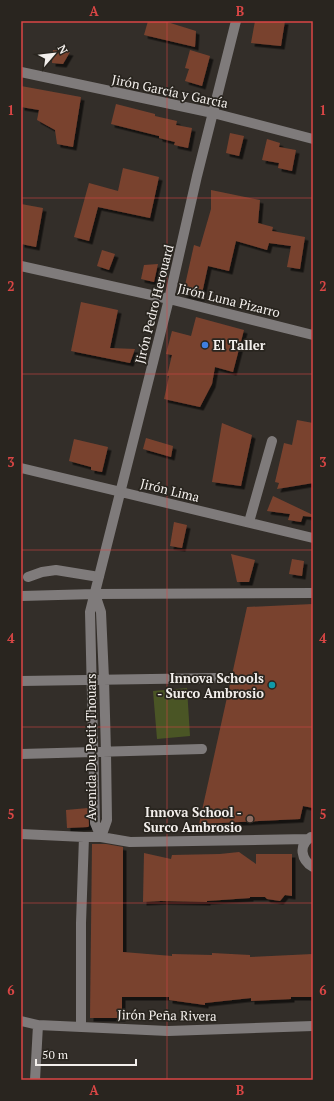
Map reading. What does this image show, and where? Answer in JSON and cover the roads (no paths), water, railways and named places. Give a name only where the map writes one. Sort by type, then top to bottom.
[{"type":"street","name":"Jirón Pedro Herouard","points":[[95,594],[169,299],[197,176],[236,21]]},
{"type":"street","name":"Jirón García y García","points":[[21,72],[213,113],[313,139]]},
{"type":"street","name":"Jirón Luna Pizarro","points":[[21,266],[169,299],[313,335]]},
{"type":"street","points":[[249,522],[272,440]]},
{"type":"street","name":"Jirón Lima","points":[[21,468],[313,538]]},
{"type":"street","points":[[28,577],[42,572],[56,570],[99,577]]},
{"type":"street","points":[[21,596],[95,594],[313,593]]},
{"type":"street","name":"Avenida Du Petit Thouars","points":[[95,594],[101,612],[106,752],[107,820],[101,837]]},
{"type":"street","name":"Avenida Du Petit Thouars","points":[[95,594],[90,612],[91,679],[95,823],[101,837]]},
{"type":"street","points":[[21,681],[216,678]]},
{"type":"street","points":[[21,754],[202,749]]},
{"type":"street","points":[[21,834],[101,837],[130,842],[310,837]]},
{"type":"street","points":[[81,1026],[84,837]]},
{"type":"street","points":[[310,837],[304,843],[302,849],[305,860],[313,867]]},
{"type":"street","name":"Jirón Peña Rivera","points":[[21,1021],[38,1025],[168,1031],[313,1026]]},
{"type":"street","points":[[35,1080],[38,1025]]},
{"type":"place","name":"El Taller","points":[[205,345]]},
{"type":"place","name":"Innova Schools - Surco Ambrosio","points":[[272,685]]},
{"type":"place","name":"Innova School - Surco Ambrosio","points":[[250,819]]}]
